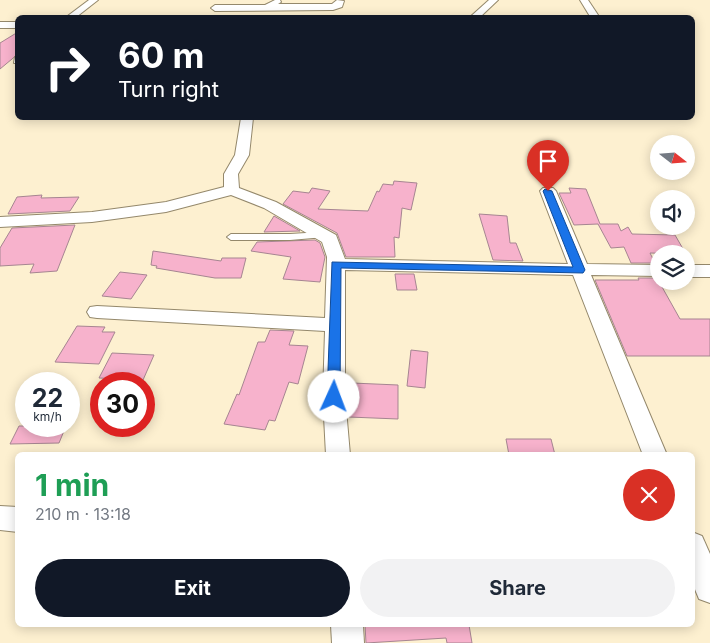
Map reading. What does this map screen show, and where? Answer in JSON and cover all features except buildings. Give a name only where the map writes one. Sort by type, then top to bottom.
[{"type":"street","points":[[73,15],[94,0]]},
{"type":"street","points":[[267,7],[274,6],[279,0]]},
{"type":"street","points":[[476,15],[494,0]]},
{"type":"street","points":[[584,0],[594,15]]},
{"type":"street","points":[[215,8],[333,8],[339,5],[340,1]]},
{"type":"street","points":[[2,21],[15,24]]},
{"type":"street","points":[[232,190],[231,174],[242,155],[246,120]]},
{"type":"street","points":[[0,222],[92,217],[166,207],[232,190],[276,208],[330,238],[336,257],[334,397],[338,452]]},
{"type":"street","points":[[548,191],[655,452]]},
{"type":"street","points":[[336,264],[650,270]]},
{"type":"street","points":[[695,270],[710,270]]},
{"type":"street","points":[[97,312],[336,326]]},
{"type":"street","points":[[0,518],[15,520]]},
{"type":"street","points":[[695,552],[710,588]]},
{"type":"street","points":[[347,627],[348,643]]},
{"type":"lane","points":[[231,237],[290,237],[322,234]]},
{"type":"route","points":[[334,397],[336,264],[580,270],[548,191]]}]
